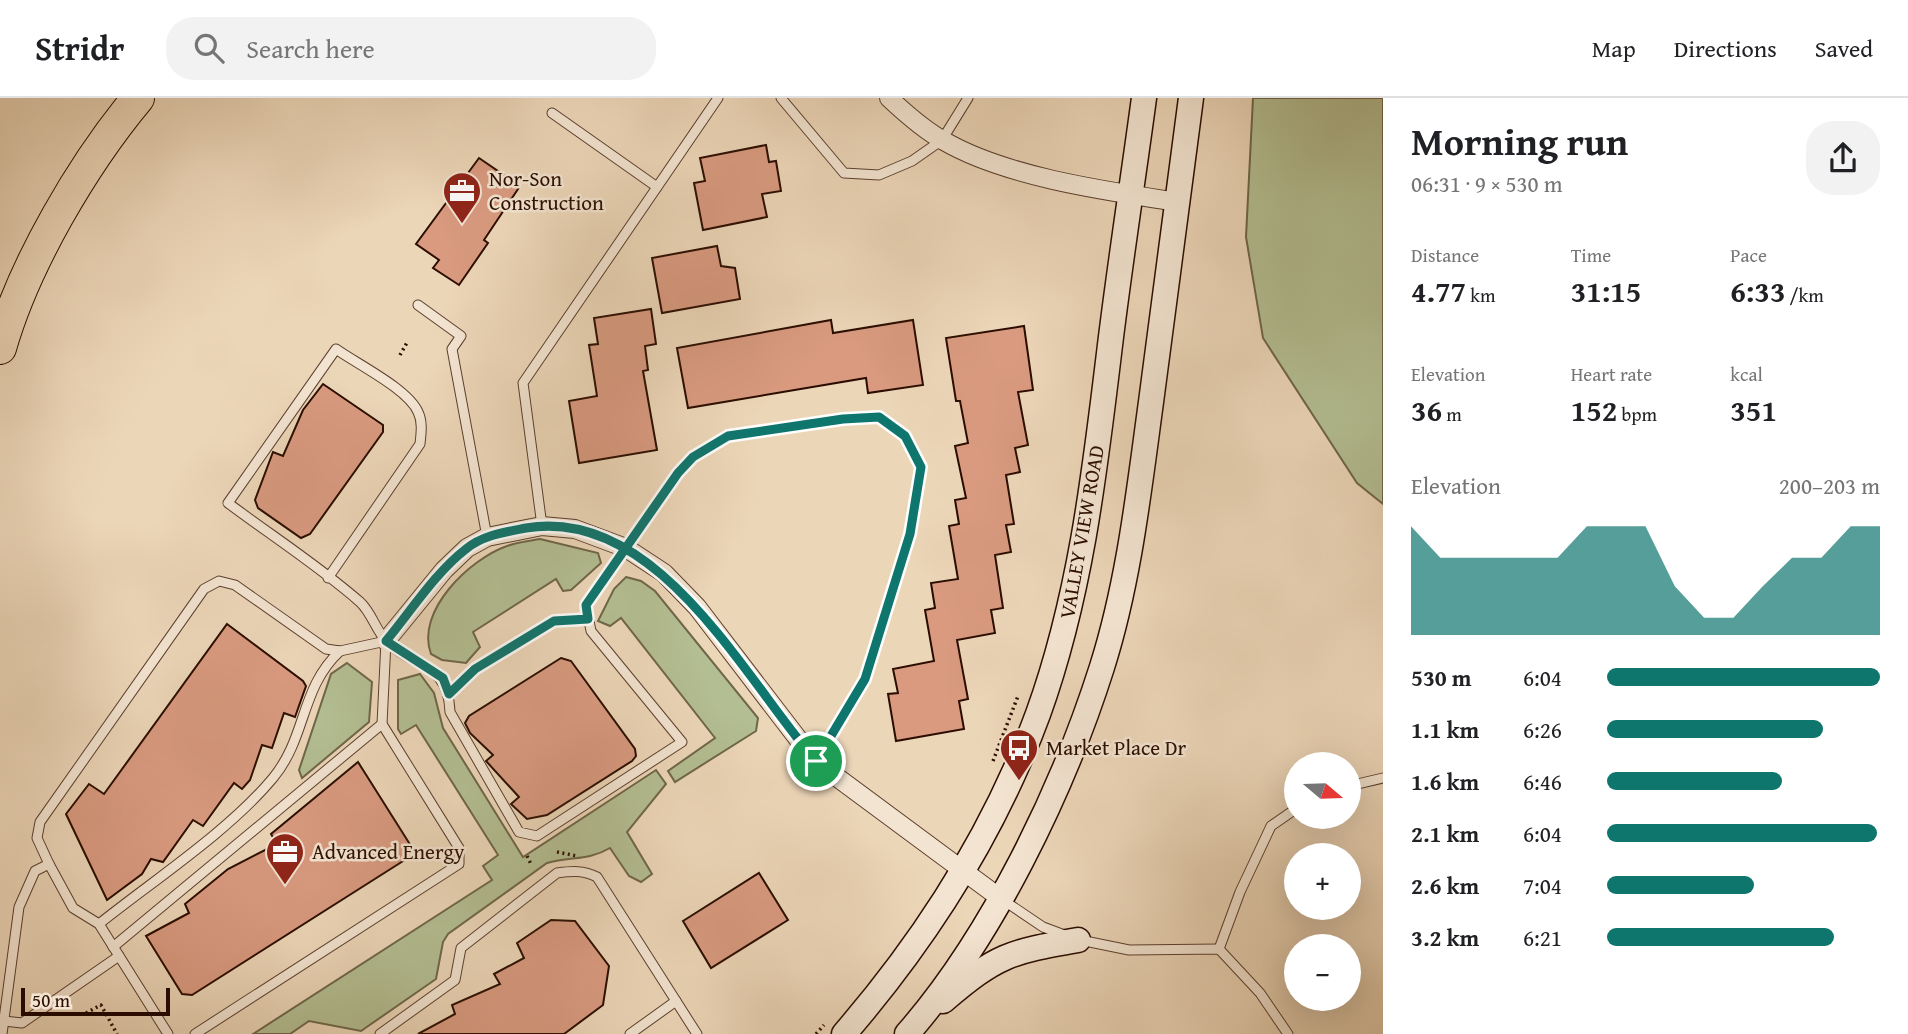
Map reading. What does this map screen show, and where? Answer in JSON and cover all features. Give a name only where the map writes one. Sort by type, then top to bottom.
[{"type":"highway","points":[[0,348],[41,250],[73,192],[138,98]]},
{"type":"main road","name":"VALLEY VIEW ROAD","points":[[838,1025],[936,917],[965,871],[1038,715],[1063,635],[1083,548],[1144,98]]},
{"type":"main road","points":[[909,1032],[1000,898],[1043,817],[1078,736],[1102,666],[1114,621],[1139,490],[1191,98]]},
{"type":"main road","points":[[909,1032],[974,975],[999,958],[1017,951],[1078,940]]},
{"type":"street","points":[[889,98],[942,141],[1004,166],[1131,195],[1178,202]]},
{"type":"street","points":[[386,641],[444,570],[467,548],[487,537],[542,526],[575,529],[626,548],[663,573],[697,607],[816,761],[1000,898]]},
{"type":"lane","points":[[542,526],[523,383],[718,98]]},
{"type":"lane","points":[[781,98],[844,173],[878,175],[912,162],[942,141],[968,98]]},
{"type":"lane","points":[[552,113],[657,187]]},
{"type":"lane","points":[[418,305],[461,336],[452,349],[487,537]]},
{"type":"lane","points":[[328,578],[420,444],[421,427],[419,413],[410,400],[336,349],[228,503],[328,578],[363,604],[386,641],[443,678],[449,694],[450,712],[519,832],[537,835],[682,742],[591,631],[586,605],[678,473],[693,457],[728,436],[843,419],[879,417],[905,436],[921,467],[910,534],[865,679],[816,761]]},
{"type":"lane","points":[[168,1034],[99,923],[73,908],[37,838],[40,822],[204,589],[219,581],[234,585],[326,649],[340,651],[386,641]]},
{"type":"lane","points":[[449,694],[484,663],[554,621],[588,619]]},
{"type":"lane","points":[[195,1034],[459,864],[459,848],[382,724],[386,641]]},
{"type":"lane","points":[[99,923],[229,820],[273,778],[290,753],[316,678],[340,651]]},
{"type":"lane","points":[[113,947],[382,724]]},
{"type":"lane","points":[[1362,783],[1383,778]]},
{"type":"lane","points":[[1219,948],[1240,892],[1271,826],[1284,817]]},
{"type":"lane","points":[[2,1034],[19,907],[34,871],[49,863]]},
{"type":"lane","points":[[380,1034],[455,980],[461,948],[557,873],[572,871],[586,872],[597,877],[697,1034]]},
{"type":"lane","points":[[1000,898],[1043,927],[1078,940],[1129,950],[1219,948],[1260,993],[1288,1034]]},
{"type":"lane","points":[[4,1021],[22,1023],[119,956]]},
{"type":"lane","points":[[630,1034],[676,1001]]},
{"type":"path","points":[[400,355],[408,341]]},
{"type":"path","points":[[987,773],[1019,694]]},
{"type":"path","points":[[527,856],[531,864]]},
{"type":"path","points":[[86,1013],[101,1005],[117,1034]]},
{"type":"path","points":[[816,1034],[838,1025]]},
{"type":"green space","points":[[1253,98],[1383,98],[1383,504],[1357,483],[1263,338],[1246,237]]},
{"type":"green space","points":[[540,539],[598,553],[601,563],[571,590],[563,591],[556,579],[473,632],[480,647],[466,663],[442,660],[431,654],[428,638],[431,621],[438,604],[462,575],[492,553],[511,545]]},
{"type":"green space","points":[[626,577],[641,581],[655,591],[758,718],[756,731],[675,782],[668,771],[715,738],[621,618],[610,626],[598,621],[614,589]]},
{"type":"green space","points":[[347,663],[372,682],[369,722],[302,778],[299,770],[331,674]]},
{"type":"green space","points":[[420,674],[434,693],[443,728],[523,857],[656,770],[666,784],[627,832],[652,874],[641,882],[629,876],[610,848],[587,857],[547,863],[448,934],[443,942],[436,979],[361,1031],[309,1021],[290,1034],[253,1034],[492,880],[483,866],[498,855],[416,725],[401,734],[398,729],[398,680]]},
{"type":"building","points":[[766,145],[769,162],[776,161],[781,191],[762,194],[767,217],[703,230],[694,183],[705,181],[700,158]]},
{"type":"building","name":"Nor-Son Construction","points":[[479,158],[520,186],[484,240],[488,243],[459,285],[433,268],[439,260],[416,244]]},
{"type":"building","points":[[717,246],[721,266],[735,268],[740,299],[662,313],[652,258]]},
{"type":"building","points":[[651,309],[656,344],[645,346],[648,370],[643,371],[657,450],[579,463],[569,401],[597,396],[589,345],[598,344],[594,318]]},
{"type":"building","points":[[831,320],[833,333],[913,320],[923,385],[868,393],[866,378],[688,408],[677,348]]},
{"type":"building","points":[[1024,326],[1033,390],[1018,392],[1028,445],[1015,448],[1020,472],[1006,475],[1014,524],[1006,525],[1011,552],[995,555],[1003,608],[991,610],[995,633],[957,640],[968,699],[959,701],[964,729],[896,741],[888,694],[898,693],[893,669],[934,661],[925,610],[935,608],[931,583],[958,579],[949,526],[959,524],[955,500],[966,498],[955,446],[968,443],[960,401],[956,401],[946,338]]},
{"type":"building","points":[[323,384],[383,425],[383,432],[310,534],[301,538],[258,508],[255,500],[273,452],[283,456],[303,410]]},
{"type":"building","points":[[227,624],[303,681],[306,686],[295,717],[284,713],[272,748],[262,745],[250,780],[242,789],[234,783],[203,826],[193,820],[163,862],[151,859],[142,874],[107,900],[66,814],[89,784],[104,794]]},
{"type":"building","points":[[561,658],[571,661],[635,749],[636,756],[547,815],[527,819],[511,804],[519,797],[486,761],[493,755],[470,733],[465,723],[469,716]]},
{"type":"building","name":"Advanced Energy","points":[[358,762],[411,846],[411,856],[192,995],[182,994],[146,936],[189,913],[185,904],[228,869],[277,844],[271,834]]},
{"type":"building","points":[[759,873],[788,920],[711,968],[683,921]]},
{"type":"building","points":[[551,920],[575,921],[609,966],[603,1005],[564,1034],[418,1034],[455,1014],[452,1005],[500,984],[494,974],[524,958],[517,943]]},
{"type":"place","name":"Nor-Son Construction","points":[[462,225]]},
{"type":"place","name":"Market Place Dr","points":[[1019,782]]},
{"type":"place","name":"Advanced Energy","points":[[285,886]]},
{"type":"route","points":[[816,761],[788,729],[697,607],[663,573],[626,548],[575,529],[542,526],[514,530],[487,537],[467,548],[444,570],[386,641],[443,678],[449,694],[475,669],[510,645],[554,621],[588,619],[586,605],[626,548],[644,523],[678,473],[693,457],[728,436],[843,419],[879,417],[905,436],[921,467],[910,534],[865,679],[816,761]]}]
